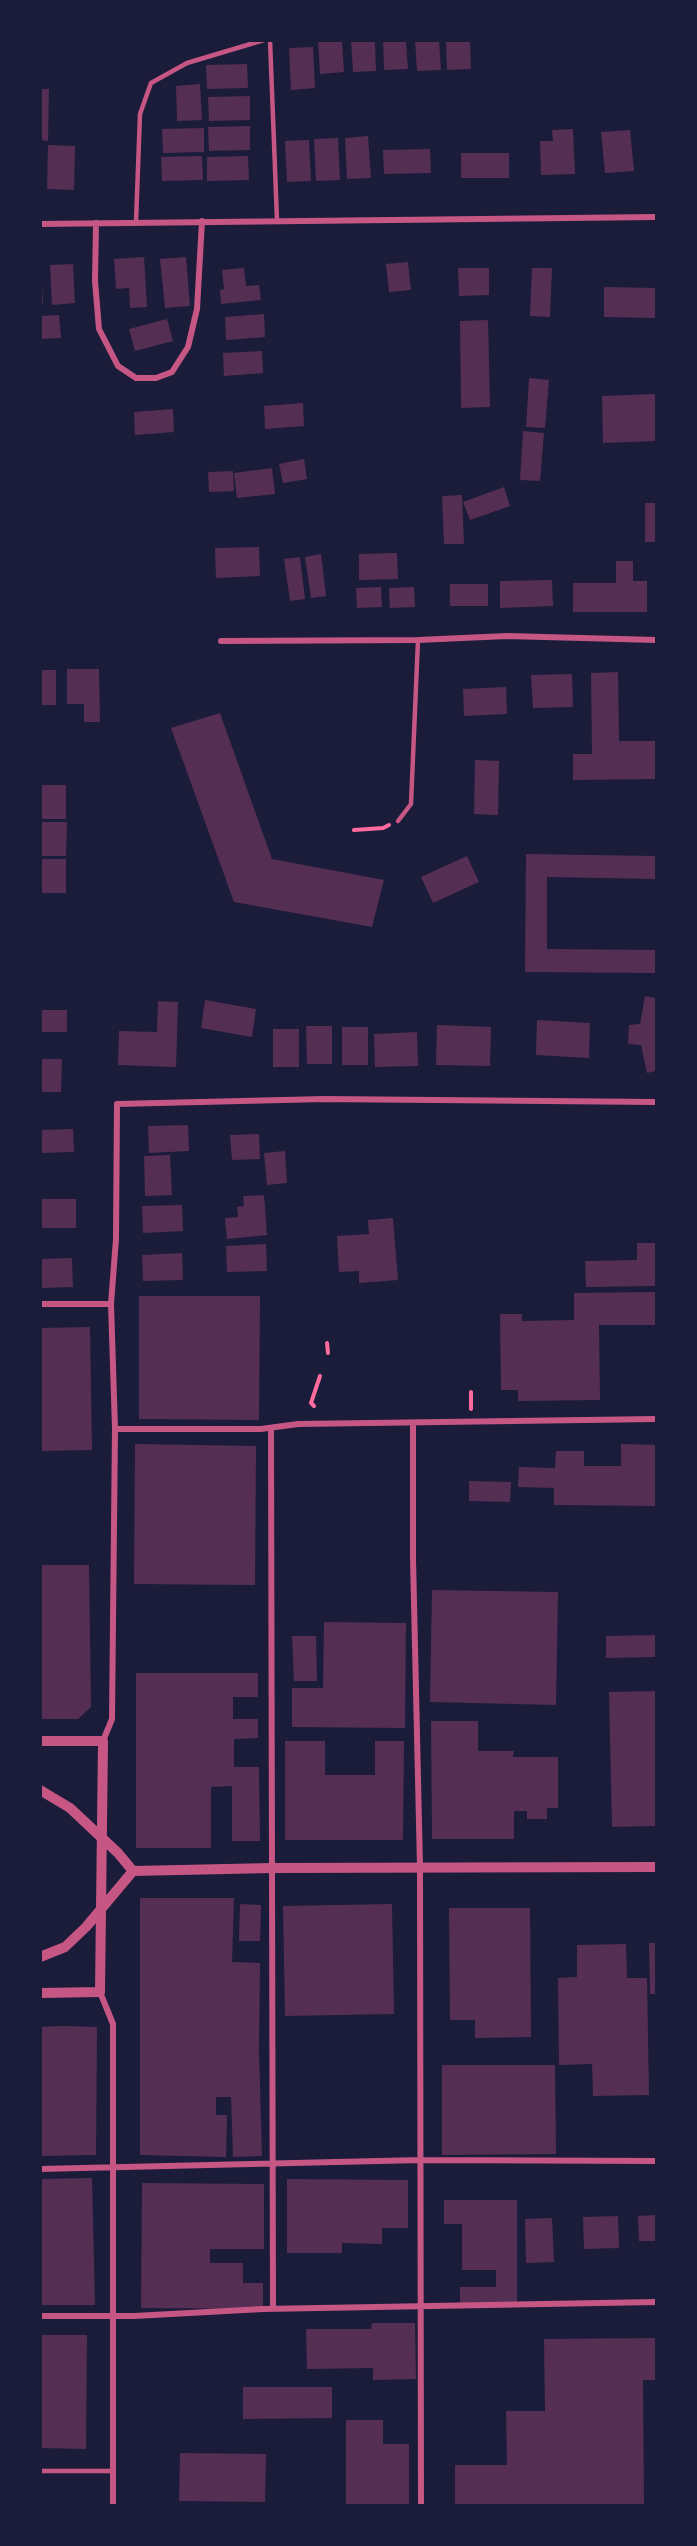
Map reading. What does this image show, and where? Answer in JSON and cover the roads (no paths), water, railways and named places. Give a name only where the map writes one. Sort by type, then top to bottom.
[{"type":"street","points":[[40,224],[657,217]]},
{"type":"street","points":[[96,223],[95,281],[99,329],[118,366],[136,378],[156,378],[172,372],[188,347],[197,309],[202,221]]},
{"type":"street","points":[[221,641],[417,640],[507,636],[657,640]]},
{"type":"street","points":[[113,2505],[113,2024],[99,1992],[102,1741],[112,1719],[115,1429],[111,1304],[116,1239],[117,1104],[324,1099],[657,1102]]},
{"type":"street","points":[[40,1304],[111,1304]]},
{"type":"street","points":[[115,1429],[271,1429],[298,1424],[657,1419]]},
{"type":"street","points":[[413,1424],[413,1558],[420,1868],[421,2505]]},
{"type":"street","points":[[271,1429],[273,2309]]},
{"type":"street","points":[[40,1741],[102,1741]]},
{"type":"street","points":[[40,1790],[70,1808],[118,1852],[132,1871]]},
{"type":"street","points":[[40,1957],[65,1947],[86,1927],[132,1871],[272,1868],[657,1867]]},
{"type":"street","points":[[40,1993],[99,1992]]},
{"type":"street","points":[[40,2169],[421,2160],[657,2161]]},
{"type":"street","points":[[40,2316],[657,2302]]},
{"type":"lane","points":[[136,222],[140,114],[151,82],[187,63],[264,40]]},
{"type":"lane","points":[[270,40],[277,220]]},
{"type":"lane","points":[[398,821],[411,804],[417,640]]},
{"type":"lane","points":[[40,2471],[113,2471]]}]
